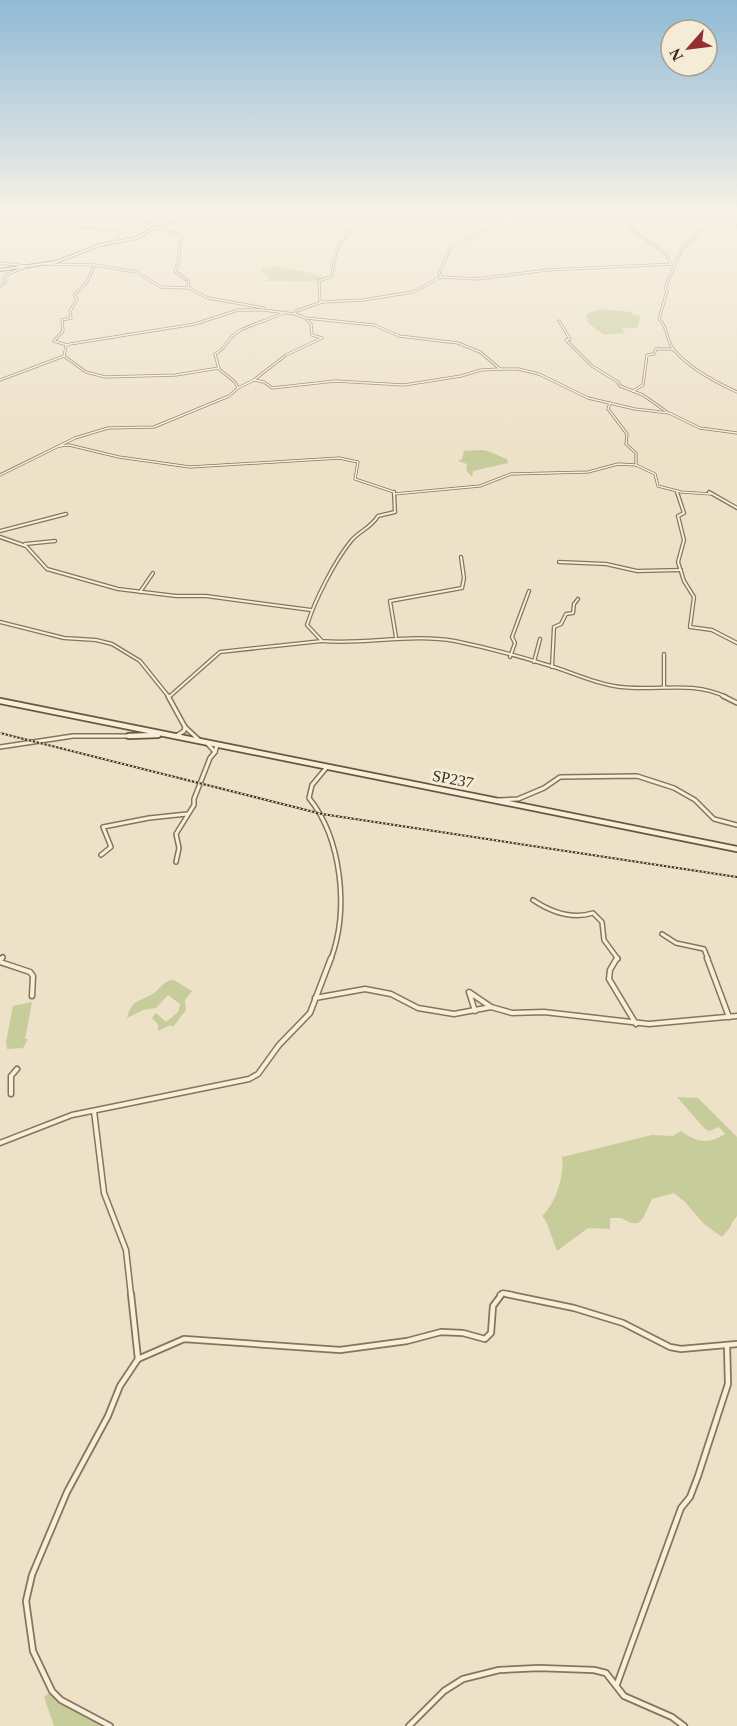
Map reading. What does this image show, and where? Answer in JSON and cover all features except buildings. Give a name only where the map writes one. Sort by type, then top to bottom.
[{"type":"main road","name":"SP237","points":[[0,701],[737,849]]},
{"type":"main road","points":[[129,736],[136,733],[138,729]]},
{"type":"main road","points":[[129,736],[148,731]]},
{"type":"main road","points":[[143,736],[148,731]]},
{"type":"main road","points":[[129,736],[163,734]]},
{"type":"street","points":[[77,292],[74,295],[77,298],[70,311],[72,315],[62,320],[63,330],[54,341],[67,345],[117,339],[167,327],[191,325],[232,311],[267,309]]},
{"type":"street","points":[[196,292],[208,298],[295,312],[322,302],[363,300],[414,292]]},
{"type":"street","points":[[320,292],[322,302]]},
{"type":"street","points":[[667,292],[659,319],[667,325],[670,344],[703,374],[737,392]]},
{"type":"street","points":[[238,388],[235,382],[219,368],[215,354],[223,350],[225,343],[233,333],[267,322],[285,312]]},
{"type":"street","points":[[295,312],[306,318],[374,324],[399,336],[458,343],[480,352],[500,369]]},
{"type":"street","points":[[0,475],[75,438],[108,428],[154,427],[229,396],[286,355],[322,338],[312,335],[306,318]]},
{"type":"street","points":[[560,321],[570,339],[566,340],[576,352],[597,370],[618,382],[620,386],[648,398],[669,413],[700,428],[737,433]]},
{"type":"street","points":[[64,356],[67,345]]},
{"type":"street","points":[[633,392],[643,385],[647,355],[654,354],[656,350],[674,349]]},
{"type":"street","points":[[64,356],[86,372],[105,377],[176,375],[219,368]]},
{"type":"street","points":[[0,380],[12,378],[42,362],[64,356]]},
{"type":"street","points":[[254,380],[264,382],[272,388],[345,381],[404,385],[461,376],[481,370],[518,369],[539,374],[588,398],[634,409],[669,413]]},
{"type":"street","points":[[610,403],[608,409],[625,429],[628,439],[626,444],[636,453],[636,465]]},
{"type":"street","points":[[57,447],[69,446],[119,458],[190,466],[339,458],[358,462],[355,479],[394,492],[480,486],[511,474],[588,472],[618,464],[636,465],[655,474],[658,486],[676,492],[707,491],[737,508]]},
{"type":"street","points":[[322,641],[307,625],[311,610],[352,540],[374,525],[378,516],[395,512],[394,492]]},
{"type":"street","points":[[676,492],[684,513],[678,516],[685,546],[678,562],[684,581],[694,597],[690,627],[695,630],[711,629],[734,639],[737,643]]},
{"type":"street","points":[[0,531],[66,514]]},
{"type":"street","points":[[0,537],[23,544],[34,552],[47,569],[118,589],[206,596],[311,610]]},
{"type":"street","points":[[23,544],[55,541]]},
{"type":"street","points":[[396,637],[390,601],[462,588],[464,578],[461,557]]},
{"type":"street","points":[[559,562],[606,564],[637,571],[681,570]]},
{"type":"street","points":[[140,592],[153,573]]},
{"type":"street","points":[[510,657],[515,643],[512,637],[529,591]]},
{"type":"street","points":[[552,667],[554,647],[551,638],[554,627],[561,624],[566,614],[573,613],[574,604],[578,598]]},
{"type":"street","points":[[0,622],[60,638],[97,640],[125,648],[152,671],[169,697],[187,738]]},
{"type":"street","points":[[169,697],[220,652],[322,641],[344,643],[396,637],[461,643],[613,686],[636,688],[680,685],[714,691],[737,702]]},
{"type":"street","points":[[534,662],[540,639]]},
{"type":"street","points":[[664,654],[664,687]]},
{"type":"street","points":[[184,729],[215,752]]},
{"type":"street","points":[[176,736],[184,729]]},
{"type":"street","points":[[187,738],[189,731]]},
{"type":"street","points":[[0,747],[80,736],[129,736]]},
{"type":"street","points":[[176,862],[179,848],[176,834],[194,805],[194,799],[210,758],[218,744]]},
{"type":"street","points":[[0,1143],[60,1119],[228,1083],[258,1074],[279,1045],[310,1013],[333,953],[342,909],[338,867],[322,814],[309,798],[312,785],[328,766]]},
{"type":"street","points":[[497,800],[518,799],[544,788],[560,777],[637,776],[674,788],[695,800],[717,821],[737,825]]},
{"type":"street","points":[[101,855],[111,847],[103,827],[149,818],[187,814]]},
{"type":"street","points":[[533,900],[546,910],[568,915],[593,913],[602,922],[604,940],[618,959],[610,970],[609,979],[636,1024]]},
{"type":"street","points":[[662,934],[678,944],[704,949],[729,1017]]},
{"type":"street","points":[[1,960],[30,972],[33,976],[32,996]]},
{"type":"street","points":[[315,998],[365,989],[391,994],[418,1008],[454,1014],[491,1008],[512,1013],[544,1012],[636,1024],[737,1016]]},
{"type":"street","points":[[475,1011],[469,992],[491,1005],[491,1008]]},
{"type":"street","points":[[11,1094],[11,1076],[17,1069]]},
{"type":"street","points":[[94,1111],[104,1193],[126,1250],[138,1359]]},
{"type":"street","points":[[110,1726],[61,1700],[52,1691],[33,1651],[26,1601],[32,1575],[67,1492],[108,1416],[120,1386],[138,1359],[184,1339],[340,1350],[407,1341],[441,1332],[463,1333],[484,1339],[491,1333],[492,1304],[495,1298],[503,1293],[574,1308],[623,1323],[670,1347],[681,1349],[737,1344]]},
{"type":"street","points":[[617,1684],[681,1508],[690,1497],[698,1476],[725,1395],[728,1384],[727,1345]]},
{"type":"street","points":[[409,1726],[450,1685],[489,1671],[519,1668],[594,1670],[606,1673],[617,1684],[624,1696],[684,1726]]},
{"type":"green space","points":[[599,309],[632,312],[632,314],[641,316],[637,328],[622,328],[625,333],[604,335],[588,323],[586,314]]},
{"type":"green space","points":[[482,450],[507,459],[508,463],[473,471],[472,477],[466,470],[467,464],[458,461],[462,459],[464,451]]},
{"type":"green space","points":[[174,980],[192,991],[185,1000],[186,1010],[173,1027],[170,1025],[158,1031],[158,1024],[152,1018],[156,1013],[166,1022],[178,1012],[180,1004],[168,995],[156,1008],[143,1010],[127,1018],[134,1004],[154,993],[165,983]]},
{"type":"green space","points":[[32,1002],[25,1039],[28,1039],[23,1048],[7,1049],[6,1042],[13,1006]]},
{"type":"green space","points":[[677,1097],[698,1098],[737,1137],[737,1216],[731,1226],[722,1237],[704,1224],[674,1193],[652,1199],[638,1223],[631,1223],[621,1218],[610,1218],[610,1229],[588,1228],[557,1251],[542,1216],[551,1205],[558,1189],[563,1164],[562,1157],[652,1135],[673,1136],[681,1131],[697,1140],[708,1141],[725,1134],[719,1127],[709,1131],[705,1129]]},
{"type":"green space","points":[[52,1691],[65,1704],[106,1726],[54,1726],[44,1697]]},
{"type":"railway","points":[[0,733],[322,814],[737,877]]}]
